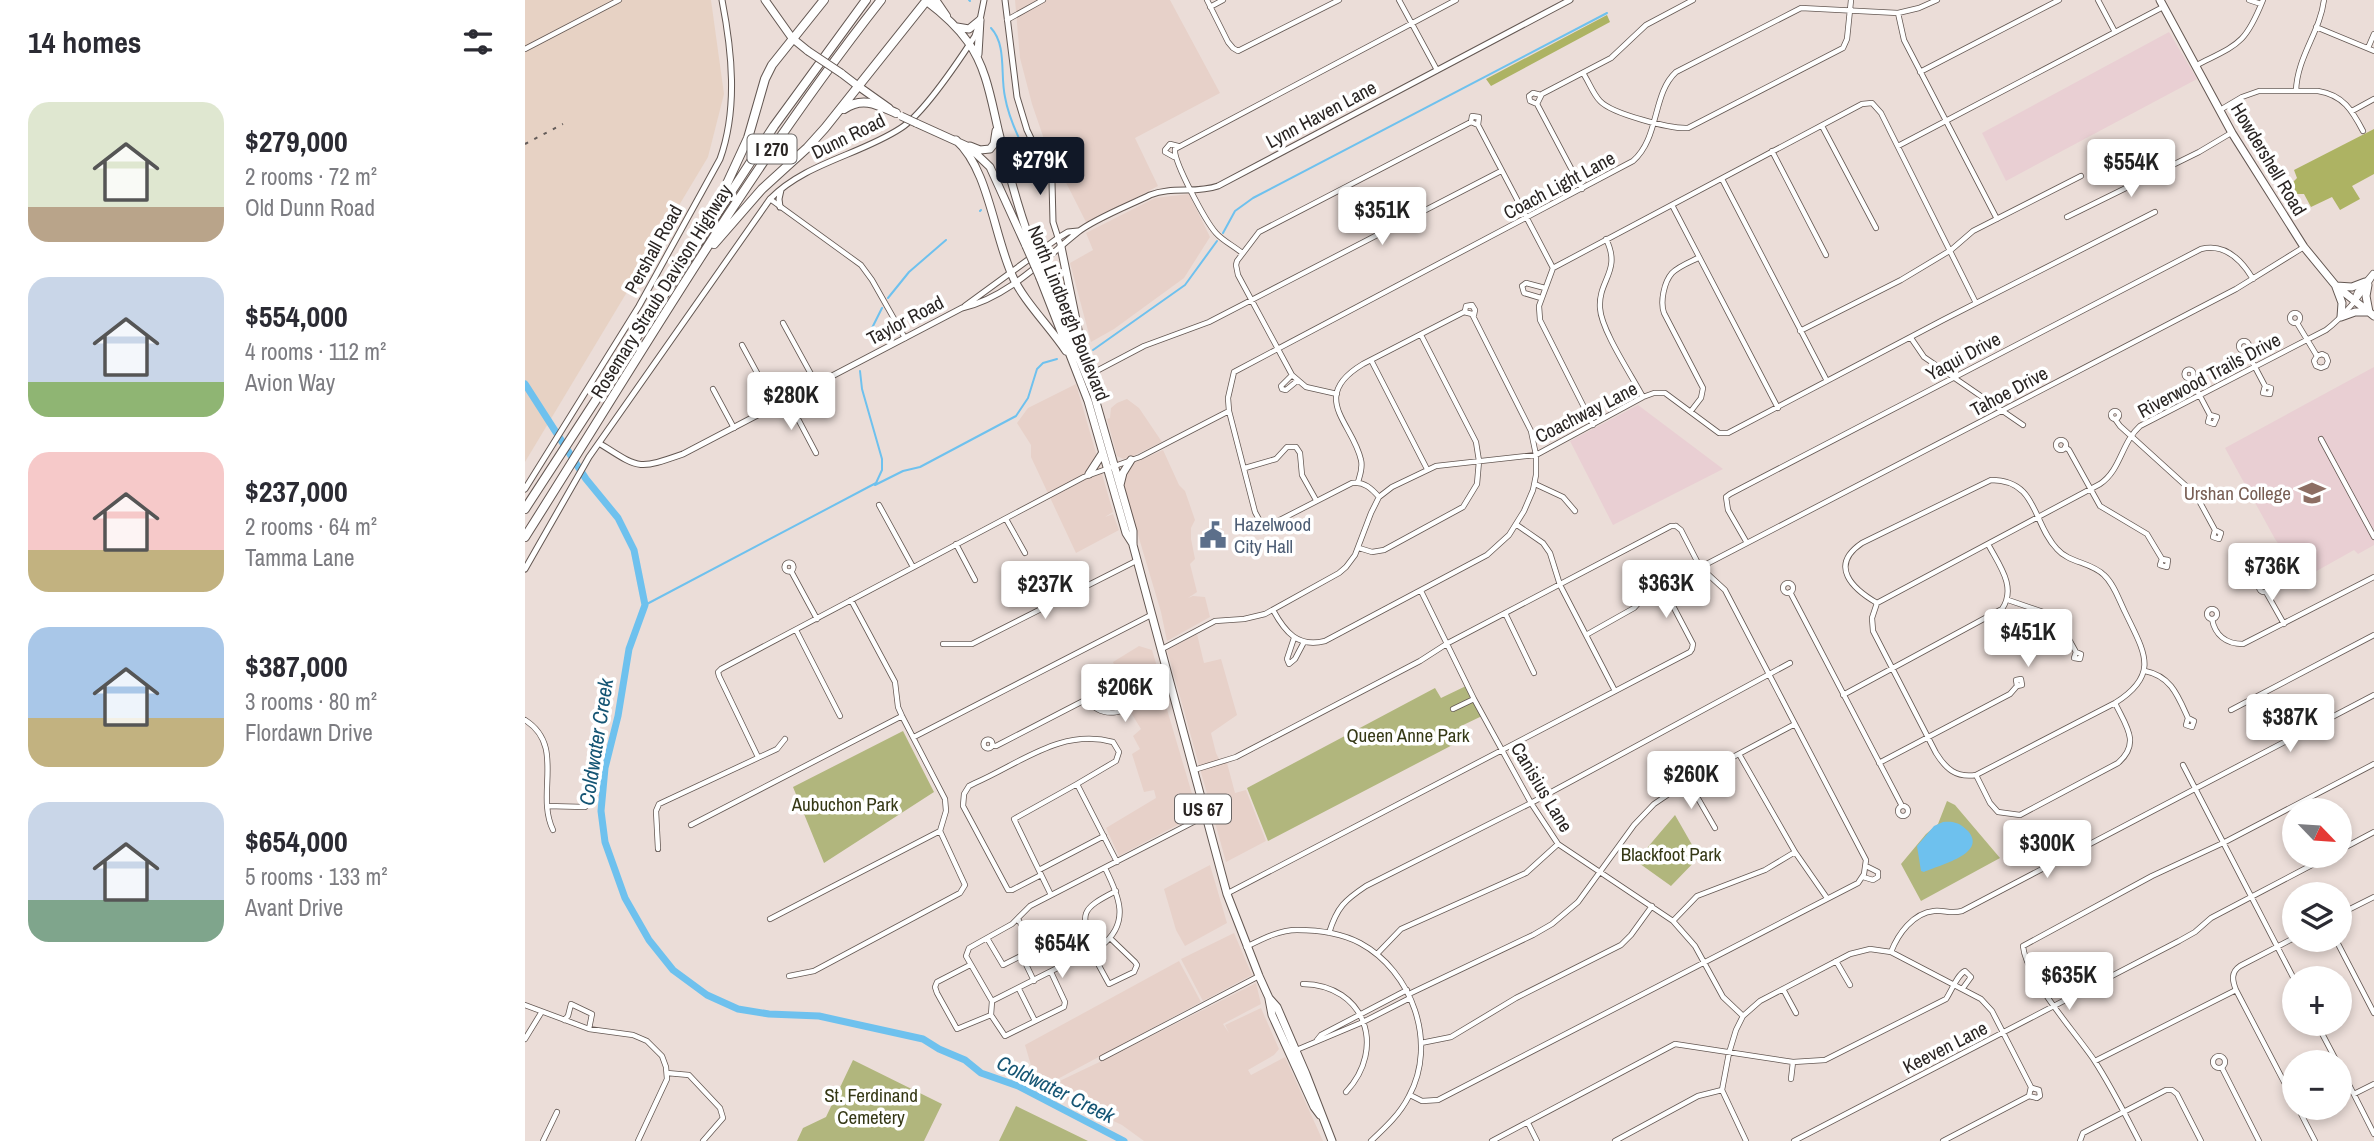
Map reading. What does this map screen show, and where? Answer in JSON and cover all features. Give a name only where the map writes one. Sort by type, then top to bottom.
[{"type":"highway","points":[[707,228],[748,138],[765,79],[776,59],[824,0]]},
{"type":"highway","name":"Rosemary Straub Davison Highway","points":[[525,509],[559,454],[569,430],[795,95],[866,0]]},
{"type":"highway","name":"Rosemary Straub Davison Highway","points":[[525,537],[783,132],[881,0]]},
{"type":"highway","points":[[825,128],[930,0],[946,16]]},
{"type":"highway","points":[[694,268],[762,189],[845,108],[857,103],[872,103],[899,114]]},
{"type":"main road","name":"North Lindbergh Boulevard","points":[[765,0],[792,38],[808,51],[899,114],[969,147],[990,167],[1029,245],[1087,376],[1126,533],[1133,545]]},
{"type":"main road","name":"North Lindbergh Boulevard","points":[[930,0],[957,27],[978,60],[1029,245]]},
{"type":"main road","name":"Howdershell Road","points":[[2162,3],[2232,133],[2304,247],[2336,286],[2372,314]]},
{"type":"main road","points":[[957,27],[969,29],[981,20]]},
{"type":"main road","points":[[978,60],[981,20]]},
{"type":"main road","points":[[956,140],[980,150],[990,149],[994,144],[997,125]]},
{"type":"main road","points":[[956,140],[965,148],[975,166],[1015,282],[1075,366]]},
{"type":"main road","points":[[1061,247],[1087,376]]},
{"type":"main road","name":"North Lindbergh Boulevard","points":[[1042,276],[1088,401],[1102,453],[1119,486],[1133,531],[1133,545],[1227,894],[1246,947],[1269,998],[1277,1007],[1292,1052],[1318,1104],[1332,1141]]},
{"type":"main road","points":[[2366,283],[2366,297],[2372,314],[2355,312],[2341,317],[2342,303],[2336,286],[2352,287],[2366,283]]},
{"type":"main road","points":[[1089,474],[1102,453]]},
{"type":"main road","points":[[1119,486],[1122,472],[1131,460]]},
{"type":"street","points":[[525,49],[619,0]]},
{"type":"street","name":"Pershall Road","points":[[525,489],[553,446],[569,430],[711,177],[724,149],[729,125],[731,80],[722,0]]},
{"type":"street","name":"Dunn Road","points":[[525,569],[589,457],[770,199],[781,189],[904,126],[914,117],[969,44],[981,20],[984,0]]},
{"type":"street","points":[[1005,0],[1020,108],[1027,130],[1052,181],[1052,214],[1061,247]]},
{"type":"street","points":[[1007,20],[1043,0]]},
{"type":"street","points":[[1207,0],[1229,42],[1238,51],[1339,0]]},
{"type":"street","points":[[1210,7],[1223,0]]},
{"type":"street","points":[[1399,0],[1437,70]]},
{"type":"street","points":[[1243,253],[1213,230],[1174,157],[1178,146],[1456,0]]},
{"type":"street","name":"Lynn Haven Lane","points":[[1038,265],[1079,231],[1158,191],[1203,190],[1218,186],[1570,0]]},
{"type":"street","points":[[1537,104],[1541,95],[1616,55],[1646,25],[1693,0]]},
{"type":"street","points":[[1584,73],[1598,98],[1608,107],[1676,128],[1694,126],[1839,51],[1847,39],[1851,0]]},
{"type":"street","name":"Coach Light Lane","points":[[1229,411],[1228,398],[1234,373],[1633,161],[1647,143],[1667,82],[1676,72],[1801,8],[1898,13],[1919,9],[1937,0]]},
{"type":"street","points":[[1920,72],[2059,0]]},
{"type":"street","points":[[2098,0],[2115,32]]},
{"type":"street","points":[[2197,65],[2242,39],[2253,25],[2262,2],[2249,0]]},
{"type":"street","points":[[2296,90],[2299,66],[2324,0]]},
{"type":"street","points":[[1898,146],[2115,32],[2162,3]]},
{"type":"street","points":[[1898,13],[1904,40],[1997,219]]},
{"type":"street","points":[[2316,27],[2371,50],[2374,34]]},
{"type":"street","points":[[2220,110],[2259,91],[2327,93],[2344,102],[2363,131]]},
{"type":"street","points":[[1541,95],[1533,93],[1529,96],[1530,101],[1537,104],[1582,189]]},
{"type":"street","points":[[2352,111],[2374,99]]},
{"type":"street","points":[[1593,425],[1538,313],[1553,268],[1862,104],[1872,103],[1881,113],[1976,303]]},
{"type":"street","points":[[1337,394],[1306,387],[1297,381],[1251,300],[1236,265],[1259,232],[1471,122],[1478,125],[1553,268]]},
{"type":"street","points":[[1822,126],[1877,228]]},
{"type":"street","points":[[2067,217],[2232,133]]},
{"type":"street","points":[[1174,157],[1165,150],[1170,144],[1178,146]]},
{"type":"street","points":[[1772,151],[1826,255]]},
{"type":"street","points":[[1087,376],[1144,346],[1209,322],[1501,171]]},
{"type":"street","points":[[1800,331],[1901,280],[1951,250],[1973,232],[2081,176]]},
{"type":"street","points":[[1721,179],[1827,381]]},
{"type":"street","points":[[780,207],[781,189]]},
{"type":"street","points":[[770,199],[861,265],[873,280],[905,338]]},
{"type":"street","points":[[1672,205],[1778,408]]},
{"type":"street","name":"Coachway Lane","points":[[1380,497],[1392,487],[1427,469],[1536,454],[1654,393],[1665,393],[1723,435],[2155,212]]},
{"type":"street","name":"Lynn Haven Lane","points":[[1034,256],[1068,232],[1079,231]]},
{"type":"street","points":[[1607,239],[1613,260],[1601,298],[1601,316],[1643,397]]},
{"type":"street","name":"Yaqui Drive","points":[[1747,543],[1726,505],[1725,500],[1730,494],[1953,377],[2201,249],[2216,247],[2225,250],[2242,263],[2253,278]]},
{"type":"street","name":"Tahoe Drive","points":[[1586,635],[1635,608],[1645,596],[2002,411],[2253,278],[2304,247]]},
{"type":"street","name":"Taylor Road","points":[[962,308],[1034,256]]},
{"type":"street","points":[[1692,411],[1701,398],[1703,388],[1664,313],[1662,301],[1672,273],[1699,258]]},
{"type":"street","name":"Taylor Road","points":[[599,443],[632,463],[643,466],[683,454],[962,308],[984,301],[1038,265]]},
{"type":"street","name":"Riverwood Trails Drive","points":[[1877,603],[2090,489],[2111,475],[2131,436],[2140,426],[2326,330],[2341,317],[2374,273]]},
{"type":"street","points":[[1542,298],[1524,293],[1522,286],[1526,283],[1545,288]]},
{"type":"street","points":[[1273,610],[1284,629],[1294,638],[1304,642],[1325,640],[1487,555],[1499,546],[1517,525],[1535,484],[1536,454],[1528,421],[1470,313],[1371,360],[1348,374],[1337,394],[1339,415],[1361,458],[1362,469],[1358,482]]},
{"type":"street","points":[[783,323],[817,385]]},
{"type":"street","points":[[2297,323],[2317,356]]},
{"type":"street","points":[[1359,548],[1372,552],[1384,550],[1463,507],[1477,484],[1479,461],[1472,431],[1421,335]]},
{"type":"street","points":[[1911,338],[1924,357],[2023,425]]},
{"type":"street","points":[[742,345],[775,406]]},
{"type":"street","points":[[2246,350],[2265,386]]},
{"type":"street","points":[[1371,360],[1427,469]]},
{"type":"street","points":[[1292,375],[1283,382],[1282,389],[1286,390],[1297,381]]},
{"type":"street","points":[[2191,379],[2210,415]]},
{"type":"street","points":[[713,389],[734,428]]},
{"type":"street","points":[[788,400],[816,453]]},
{"type":"street","points":[[758,757],[717,672],[1089,474],[1131,460],[1229,411],[1255,512],[1262,525],[1272,523],[1346,484],[1358,482],[1380,497],[1371,513],[1359,548],[1346,568],[1339,573],[1273,610],[1244,620],[1213,622],[1161,649]]},
{"type":"street","points":[[2115,419],[2196,495],[2215,530]]},
{"type":"street","points":[[2321,439],[2374,537]]},
{"type":"street","points":[[1245,468],[1276,459],[1287,447],[1296,447],[1300,453],[1302,475],[1315,500]]},
{"type":"street","points":[[2065,447],[2104,510],[2147,534],[2162,559]]},
{"type":"street","points":[[1991,480],[2016,485],[2027,495],[2038,515],[2050,541],[2061,554],[2098,570],[2110,582],[2142,647],[2145,671],[2135,689],[2115,703],[1976,775],[1959,775],[1943,765],[1892,668],[1873,631],[1872,618],[1877,603],[1851,584],[1848,559],[1853,550],[1862,543],[1991,480]]},
{"type":"street","points":[[1535,484],[1563,497],[1575,511]]},
{"type":"street","points":[[879,505],[913,567]]},
{"type":"street","points":[[1006,519],[1025,553]]},
{"type":"street","points":[[1193,770],[1236,757],[1677,523],[1700,567],[1725,590],[1866,863],[1878,872],[1878,877],[1873,880],[1863,877]]},
{"type":"street","points":[[1517,525],[1547,547],[1560,584],[1615,691]]},
{"type":"street","points":[[956,544],[975,580]]},
{"type":"street","points":[[1843,695],[1997,613],[2008,600],[2007,580],[1987,544]]},
{"type":"street","points":[[943,644],[972,644],[1137,560]]},
{"type":"street","points":[[791,571],[817,619]]},
{"type":"street","points":[[2212,619],[2218,634],[2229,642],[2236,644],[2251,641],[2374,577]]},
{"type":"street","points":[[1227,894],[1695,649],[1663,587]]},
{"type":"street","name":"Canisius Lane","points":[[1421,591],[1474,699],[1531,803],[1558,844],[1673,921],[1695,946],[1723,997],[1743,1016]]},
{"type":"street","points":[[2266,592],[2284,624]]},
{"type":"street","points":[[1790,593],[1902,806]]},
{"type":"street","points":[[789,976],[814,971],[965,888],[965,881],[940,831],[946,811],[945,799],[902,716],[895,682],[851,600]]},
{"type":"street","points":[[2008,600],[2052,615],[2060,623],[2075,652]]},
{"type":"street","points":[[1505,613],[1534,673]]},
{"type":"street","points":[[914,737],[1152,614]]},
{"type":"street","points":[[796,630],[840,716]]},
{"type":"street","points":[[2231,710],[2374,635]]},
{"type":"street","points":[[1294,638],[1287,659],[1289,664],[1292,664],[1304,642]]},
{"type":"street","points":[[1329,933],[1333,919],[1345,900],[1366,886],[1531,803],[1790,663]]},
{"type":"street","points":[[2145,671],[2161,675],[2170,684],[2188,718]]},
{"type":"street","points":[[992,746],[1116,684]]},
{"type":"street","points":[[1086,699],[1100,711],[1115,713],[1171,686]]},
{"type":"street","points":[[1879,762],[2010,694],[2017,686]]},
{"type":"street","points":[[1891,952],[1904,928],[1917,917],[1935,911],[1949,914],[1962,911],[2374,695]]},
{"type":"street","points":[[1453,709],[1474,699]]},
{"type":"street","points":[[1976,775],[1990,803],[1998,812],[2020,815],[2125,757],[2131,740],[2115,703]]},
{"type":"street","points":[[691,825],[902,716]]},
{"type":"street","points":[[525,720],[534,725],[547,746],[547,818],[553,830]]},
{"type":"street","points":[[1317,1040],[1321,1035],[1359,1014],[1408,994],[1552,924],[1578,902],[1634,825],[1661,799],[1688,781],[1795,724]]},
{"type":"street","points":[[658,849],[656,811],[659,804],[777,749],[785,739]]},
{"type":"street","points":[[1051,895],[1040,873],[1014,819],[1116,761],[1119,752],[1113,742],[1102,739],[1062,740],[969,786],[964,794],[965,811],[1008,890],[1012,890],[1040,873],[1104,836]]},
{"type":"street","points":[[1739,754],[1795,852],[1827,898]]},
{"type":"street","points":[[2139,1141],[2095,1061],[2054,1006],[2023,954],[2022,946],[2152,876],[2223,843],[2374,764]]},
{"type":"street","points":[[2183,765],[2287,966]]},
{"type":"street","points":[[1688,781],[1715,828]]},
{"type":"street","points":[[1077,784],[1117,862]]},
{"type":"street","points":[[547,806],[585,807]]},
{"type":"street","points":[[1051,972],[1065,1004],[1005,1036],[991,1015],[992,1001],[970,965],[966,952],[1012,925],[1030,906],[1205,816]]},
{"type":"street","points":[[770,919],[940,831]]},
{"type":"street","points":[[2352,844],[2374,832]]},
{"type":"street","points":[[1377,954],[1401,929],[1526,873],[1558,844]]},
{"type":"street","points":[[1673,921],[1697,896],[1765,870],[1795,852]]},
{"type":"street","points":[[1410,1095],[1422,1101],[1438,1100],[1857,883],[1863,877],[1866,863]]},
{"type":"street","points":[[992,1001],[1093,950],[1110,938],[1120,914],[1119,900],[1105,868]]},
{"type":"street","name":"Keeven Lane","points":[[1794,1141],[2195,932],[2211,918],[2306,868]]},
{"type":"street","points":[[1110,938],[1137,965],[1134,972],[1108,984],[1084,924],[1086,913],[1093,903],[1116,891]]},
{"type":"street","points":[[2352,908],[2374,897]]},
{"type":"street","points":[[1422,1043],[1451,1037],[1516,998],[1621,944],[1652,906]]},
{"type":"street","points":[[1018,918],[1035,948]]},
{"type":"street","points":[[988,938],[1003,965],[1084,924]]},
{"type":"street","points":[[1246,947],[1266,937],[1294,930],[1329,933],[1359,943],[1377,954],[1397,975],[1418,1018],[1422,1043],[1419,1070],[1410,1095],[1392,1122],[1371,1141]]},
{"type":"street","points":[[2282,944],[2237,968],[2233,978],[2236,990],[2282,1078]]},
{"type":"street","points":[[1746,1141],[1722,1090],[1729,1053],[1743,1016],[1760,1001],[1836,961],[1864,950],[1891,952],[1963,988],[1987,1005],[2031,1092],[1943,1141]]},
{"type":"street","points":[[2342,952],[2374,1013]]},
{"type":"street","points":[[1021,956],[1034,981]]},
{"type":"street","points":[[1836,961],[1850,985]]},
{"type":"street","points":[[970,965],[937,982],[936,990],[957,1029],[991,1015]]},
{"type":"street","points":[[1492,1141],[1675,1044],[1793,1062],[1825,1059],[1946,999],[1962,972],[1968,972],[1971,976],[1963,988]]},
{"type":"street","points":[[1102,1058],[1259,976]]},
{"type":"street","points":[[1303,984],[1315,984],[1334,991],[1351,1003],[1363,1022],[1368,1046],[1366,1059],[1362,1072],[1346,1093]]},
{"type":"street","points":[[1019,989],[1035,1021]]},
{"type":"street","points":[[1783,989],[1796,1013]]},
{"type":"street","points":[[2095,1061],[2236,990]]},
{"type":"street","points":[[1292,1052],[1363,1022],[1408,994]]},
{"type":"street","points":[[564,1020],[571,1004],[592,1014],[589,1029]]},
{"type":"street","points":[[525,1005],[589,1029],[621,1032],[647,1041],[662,1056],[667,1070],[663,1087],[638,1141]]},
{"type":"street","points":[[525,1039],[541,1013]]},
{"type":"street","points":[[1791,1079],[1793,1062]]},
{"type":"street","points":[[2222,1068],[2259,1141]]},
{"type":"street","points":[[667,1070],[689,1075],[720,1108],[723,1118],[703,1141]]},
{"type":"street","points":[[2354,1094],[2374,1084]]},
{"type":"street","points":[[1615,1141],[1698,1096],[1722,1090]]},
{"type":"street","points":[[2080,1140],[2083,1133],[2166,1090],[2172,1090],[2177,1094],[2201,1141]]},
{"type":"street","points":[[2352,1090],[2374,1134]]},
{"type":"street","points":[[543,1141],[557,1112]]},
{"type":"street","points":[[2304,1120],[2315,1141]]},
{"type":"street","points":[[1528,1123],[1537,1141]]},
{"type":"shaded area","points":[[525,0],[711,0],[724,94],[708,157],[525,462]]},
{"type":"shaded area","points":[[1015,0],[1170,0],[1220,93],[1135,138],[1158,186],[1087,224],[1044,139],[1032,104],[1020,58]]},
{"type":"shaded area","points":[[2169,32],[2197,79],[2006,181],[1982,133]]},
{"type":"shaded area","points":[[1189,194],[1210,237],[1184,278],[1114,329],[1091,342],[1070,263],[1093,250],[1086,233],[1155,198]]},
{"type":"shaded area","name":"Urshan College","points":[[2374,367],[2374,545],[2358,554],[2354,550],[2313,573],[2299,573],[2275,539],[2225,448]]},
{"type":"shaded area","points":[[1076,384],[1113,512],[1105,517],[1113,514],[1119,530],[1076,553],[1031,457],[1031,445],[1017,423],[1028,408]]},
{"type":"shaded area","points":[[1127,399],[1139,408],[1162,442],[1123,459],[1117,456],[1107,419],[1110,418],[1111,408]]},
{"type":"shaded area","points":[[1638,405],[1723,469],[1613,525],[1570,441]]},
{"type":"shaded area","points":[[1163,450],[1179,485],[1185,491],[1195,520],[1191,528],[1191,539],[1195,559],[1190,564],[1197,592],[1188,598],[1205,597],[1210,617],[1167,641],[1122,481],[1131,464]]},
{"type":"shaded area","points":[[1197,634],[1204,663],[1221,659],[1237,715],[1211,733],[1216,753],[1220,761],[1227,763],[1235,793],[1246,790],[1266,841],[1226,862],[1167,650]]},
{"type":"shaded area","points":[[1139,646],[1152,650],[1161,680],[1152,688],[1154,691],[1131,702],[1113,662]]},
{"type":"shaded area","points":[[1163,696],[1198,814],[1119,856],[1106,828],[1156,798],[1154,790],[1144,792],[1132,754],[1140,749],[1133,736],[1141,729],[1130,711]]},
{"type":"shaded area","points":[[1210,865],[1227,923],[1185,946],[1176,930],[1164,889]]},
{"type":"shaded area","points":[[1234,933],[1252,975],[1203,1001],[1181,959]]},
{"type":"shaded area","points":[[1179,961],[1201,1002],[1052,1082],[1043,1086],[1035,1079],[1025,1045]]},
{"type":"shaded area","points":[[1256,983],[1261,1004],[1223,1024],[1229,1033],[1225,1025],[1261,1008],[1279,1049],[1274,1055],[1248,1070],[1251,1075],[1285,1057],[1323,1141],[1144,1141],[1122,1125],[1051,1092],[1047,1087],[1112,1056]]},
{"type":"green space","points":[[1607,15],[1610,22],[1491,86],[1486,79]]},
{"type":"green space","points":[[2374,129],[2374,174],[2352,186],[2360,199],[2340,210],[2332,197],[2311,207],[2304,194],[2296,194],[2291,184],[2297,178],[2294,170]]},
{"type":"green space","name":"Queen Anne Park","points":[[1466,686],[1482,716],[1459,727],[1464,739],[1268,841],[1247,788],[1435,688],[1441,698]]},
{"type":"green space","name":"Aubuchon Park","points":[[903,731],[934,792],[824,863],[793,787]]},
{"type":"green space","points":[[1947,801],[1955,805],[2000,858],[1921,901],[1901,864],[1938,824]]},
{"type":"green space","name":"Blackfoot Park","points":[[1675,815],[1699,857],[1671,886],[1636,861]]},
{"type":"green space","name":"St. Ferdinand Cemetery","points":[[853,1060],[942,1104],[924,1141],[797,1141],[803,1128],[826,1117]]},
{"type":"green space","points":[[1016,1106],[1088,1141],[999,1141]]},
{"type":"water","points":[[1943,822],[1957,823],[1965,828],[1972,839],[1972,846],[1959,858],[1921,871],[1917,846],[1934,826]]},
{"type":"waterway","points":[[1223,233],[1235,211],[1253,198],[1607,13]]},
{"type":"waterway","points":[[991,28],[1001,52],[1009,114],[1031,167]]},
{"type":"waterway","points":[[888,298],[909,272],[946,240]]},
{"type":"waterway","points":[[1093,350],[1185,285],[1217,241]]},
{"type":"waterway","points":[[871,330],[882,308]]},
{"type":"waterway","points":[[875,485],[903,471],[920,467],[1016,416],[1028,398],[1037,369],[1043,363],[1057,359]]},
{"type":"waterway","points":[[645,605],[876,483],[882,470],[882,459],[862,389],[860,371]]},
{"type":"waterway","name":"Coldwater Creek","points":[[525,384],[586,479],[618,518],[634,550],[645,605],[629,649],[618,716],[605,768],[601,811],[605,842],[625,898],[649,940],[673,970],[707,995],[738,1009],[769,1014],[819,1016],[923,1039],[965,1060],[981,1073],[1018,1086],[1124,1141]]},
{"type":"railway","points":[[525,144],[563,124]]},
{"type":"place","name":"Urshan College","points":[[2312,493]]},
{"type":"place","name":"Hazelwood City Hall","points":[[1213,535]]}]
